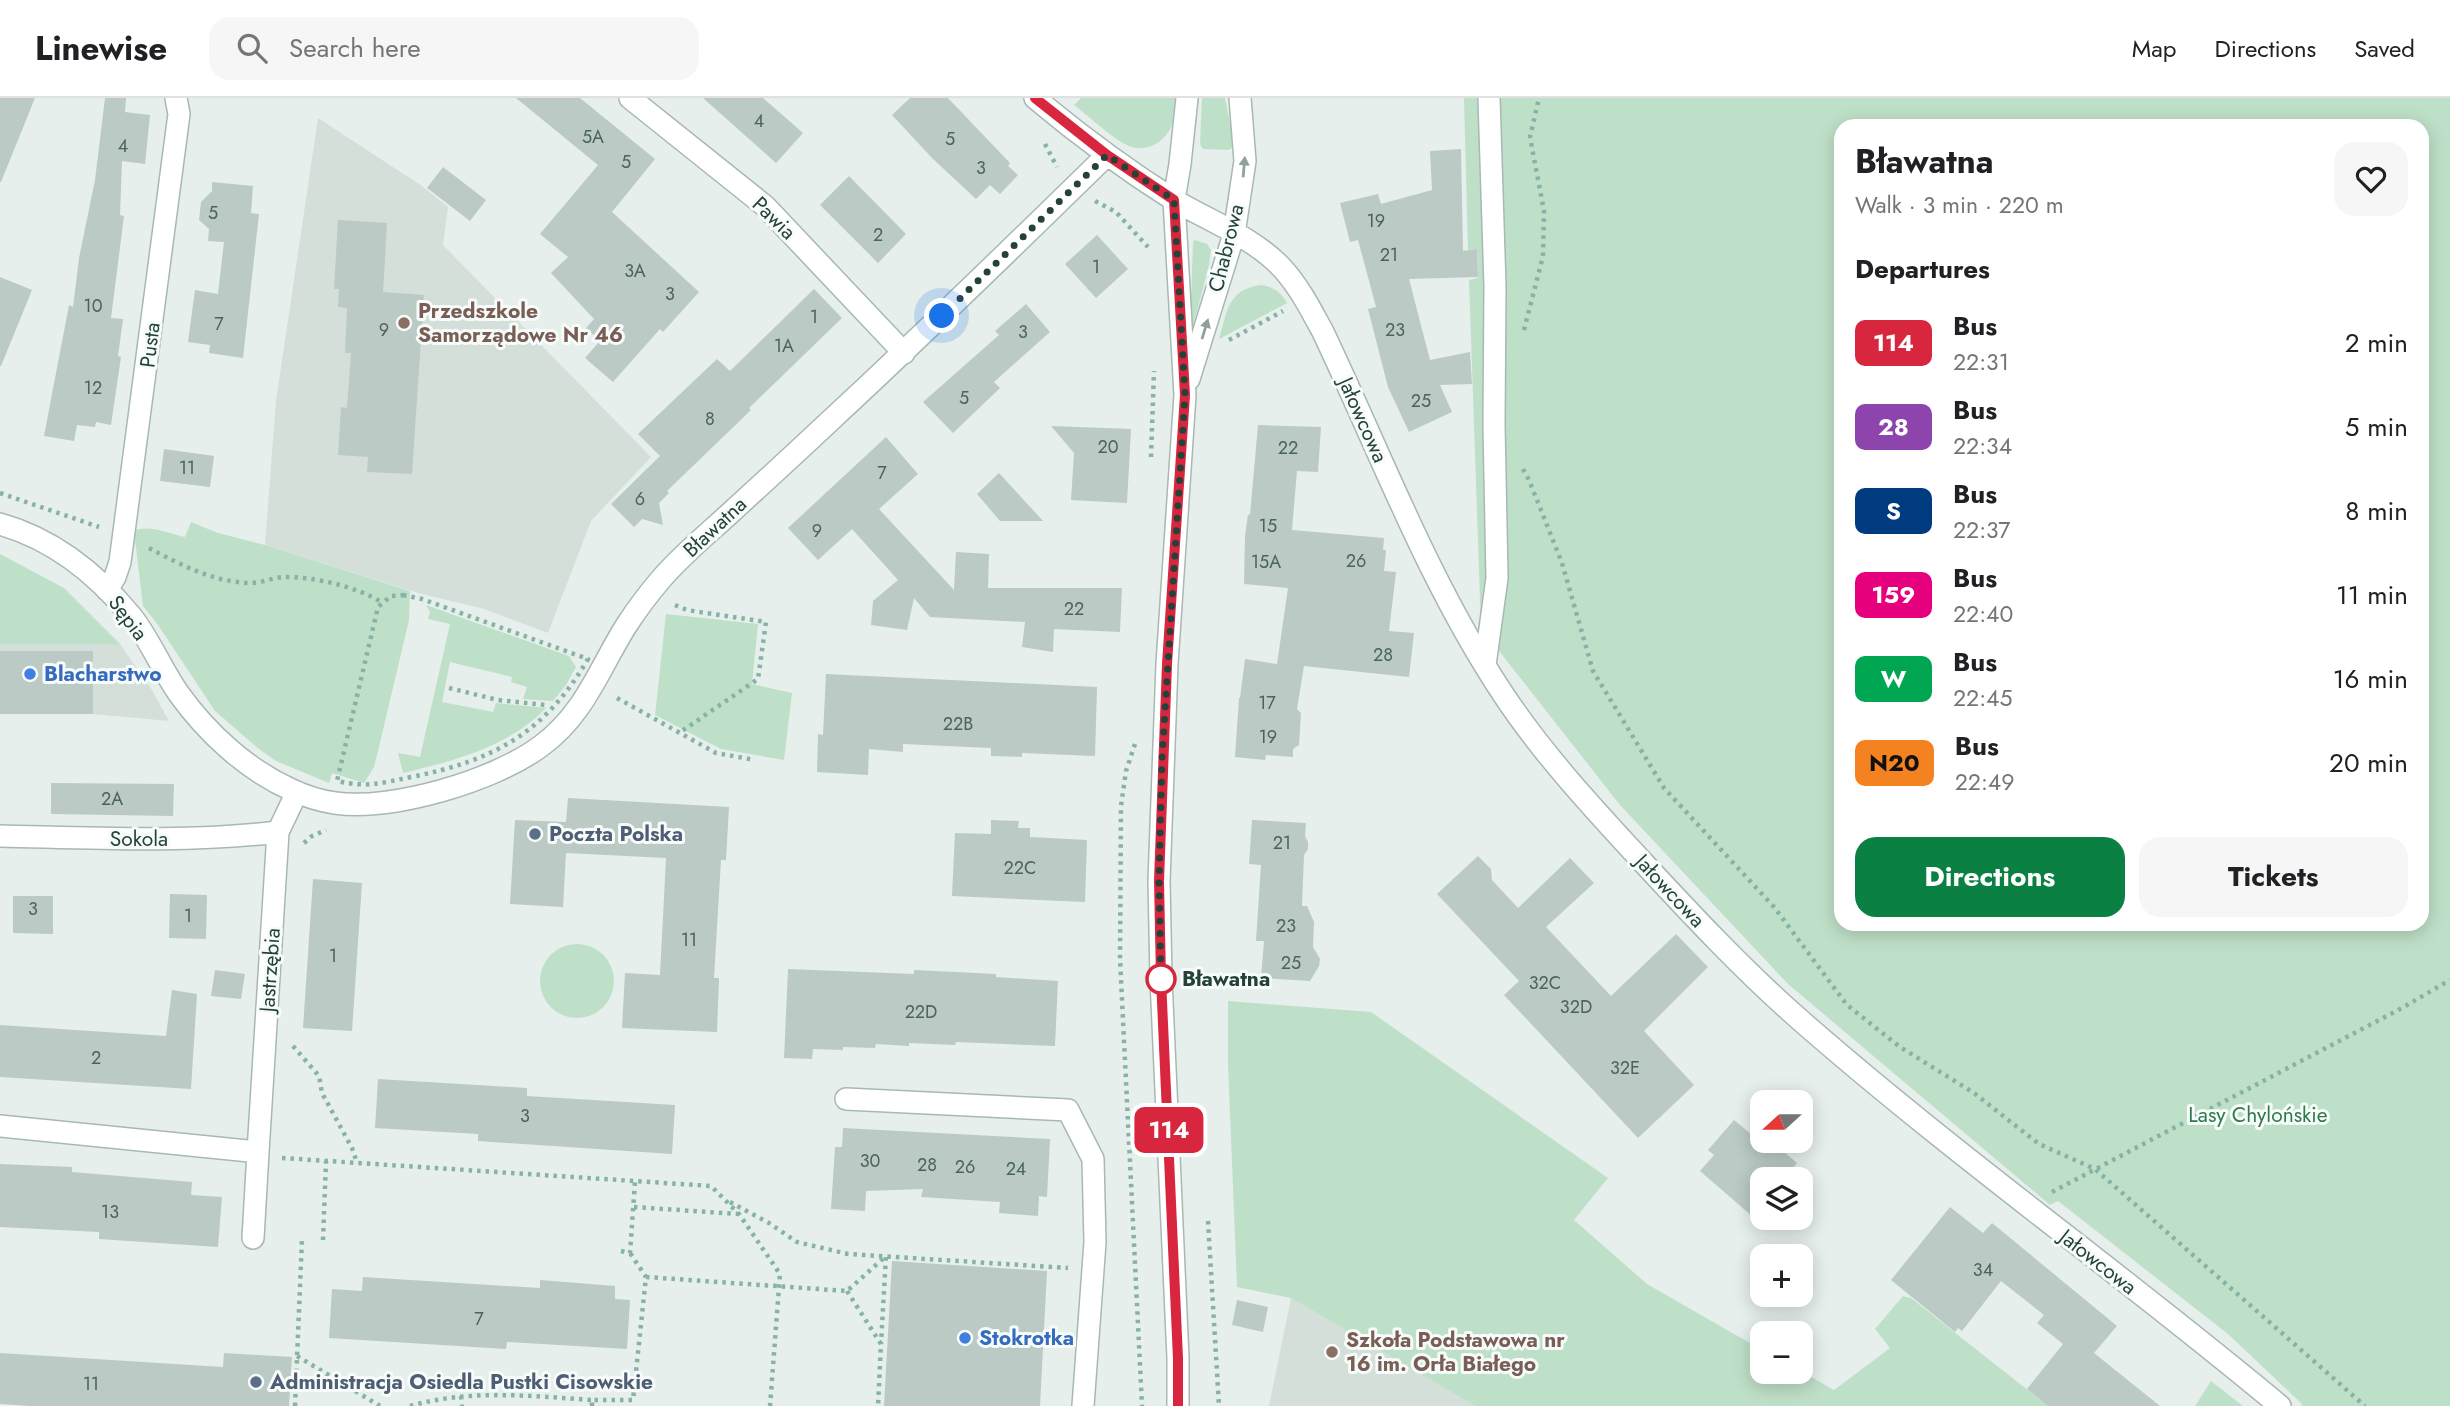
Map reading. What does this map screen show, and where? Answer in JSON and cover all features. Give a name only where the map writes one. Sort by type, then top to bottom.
[{"type":"street","name":"Pusta","points":[[107,590],[120,562],[179,114],[176,98]]},
{"type":"street","name":"Pawia","points":[[630,98],[765,206],[904,353]]},
{"type":"street","name":"Jałowcowa","points":[[1035,98],[1107,155],[1174,200],[1266,254],[1282,268],[1306,299],[1347,382],[1434,576],[1504,696],[1548,755],[1692,916],[1796,1016],[1877,1086],[2280,1406]]},
{"type":"street","name":"Chabrowa","points":[[1178,1406],[1159,881],[1167,664],[1185,395],[1174,200],[1187,98]]},
{"type":"street","name":"Chabrowa","points":[[1185,395],[1234,234],[1245,161],[1240,98]]},
{"type":"street","points":[[1485,665],[1497,578],[1495,286],[1489,98]]},
{"type":"street","name":"Bławatna","points":[[297,792],[335,803],[379,803],[448,788],[484,775],[540,747],[578,711],[625,627],[663,577],[904,353],[1107,155]]},
{"type":"street","name":"Sępia","points":[[0,524],[25,531],[59,548],[107,590],[134,620],[179,693],[206,725],[256,769],[297,792]]},
{"type":"street","name":"Jastrzębia","points":[[253,1238],[278,832],[297,792]]},
{"type":"street","name":"Sokola","points":[[0,836],[233,838],[278,832]]},
{"type":"street","points":[[846,1099],[1068,1110],[1093,1159],[1095,1242],[1083,1406]]},
{"type":"street","points":[[0,1126],[258,1152]]},
{"type":"path","points":[[1521,343],[1543,257],[1544,211],[1530,136],[1539,98]]},
{"type":"path","points":[[1219,345],[1306,299]]},
{"type":"path","points":[[1522,456],[1562,563],[1593,671],[1664,788],[1774,907],[1847,1004],[1900,1047],[1974,1093],[2039,1144],[2095,1168],[2365,1406]]},
{"type":"path","points":[[1522,468],[1529,480]]},
{"type":"path","points":[[0,493],[122,535],[199,573],[251,583],[283,577],[317,580],[373,596],[381,602]]},
{"type":"path","points":[[391,596],[422,599],[588,659],[572,687],[556,706],[529,730],[474,760],[429,774],[380,783],[359,786],[337,781],[378,607],[391,596]]},
{"type":"path","points":[[668,602],[687,610],[765,622],[758,678],[679,733]]},
{"type":"path","points":[[595,684],[716,752],[755,760]]},
{"type":"path","points":[[449,688],[498,700],[556,706]]},
{"type":"path","points":[[304,844],[312,836],[332,828]]},
{"type":"path","points":[[2027,1206],[2450,980]]},
{"type":"path","points":[[286,1038],[319,1076],[322,1093],[352,1148],[357,1163]]},
{"type":"path","points":[[258,1152],[282,1158],[711,1186],[738,1214],[780,1273],[770,1406]]},
{"type":"path","points":[[323,1240],[326,1161]]},
{"type":"path","points":[[630,1254],[635,1182]]},
{"type":"path","points":[[726,1200],[797,1242],[848,1254],[1068,1268],[1068,1287],[1091,1289]]},
{"type":"path","points":[[634,1207],[738,1214]]},
{"type":"path","points":[[1208,1221],[1219,1406]]},
{"type":"path","points":[[295,1406],[302,1239]]},
{"type":"path","points":[[410,1406],[450,1396],[515,1395],[592,1403],[633,1400],[646,1277],[630,1254],[621,1251]]},
{"type":"path","points":[[646,1277],[846,1292],[886,1256]]},
{"type":"path","points":[[878,1406],[886,1256]]},
{"type":"path","points":[[846,1292],[881,1344]]},
{"type":"path","points":[[297,1356],[380,1406]]},
{"type":"path","points":[[461,1396],[461,1406]]},
{"type":"shaded area","name":"Przedszkole Samorządowe Nr 46","points":[[318,118],[422,186],[448,207],[443,245],[651,457],[591,521],[548,633],[484,609],[422,594],[265,545],[276,401]]},
{"type":"shaded area","points":[[0,644],[120,644],[152,690],[169,721],[93,714],[0,714]]},
{"type":"shaded area","name":"Szkoła Podstawowa nr 16 im. Orła Białego","points":[[1291,1298],[1475,1406],[1269,1406]]},
{"type":"green space","points":[[1081,98],[1175,98],[1173,122],[1159,142],[1147,147],[1134,147],[1114,137],[1074,105]]},
{"type":"green space","points":[[1202,98],[1225,98],[1233,138],[1232,148],[1203,149],[1200,144]]},
{"type":"green space","name":"Lasy Chylońskie","points":[[1464,98],[2450,98],[2450,1406],[2301,1406],[2302,1404],[2228,1334],[2058,1201],[2050,1205],[1788,984],[1620,805],[1481,628],[1469,280],[1478,278],[1477,249],[1468,250]]},
{"type":"green space","points":[[1195,240],[1207,244],[1211,250],[1192,330],[1190,328]]},
{"type":"green space","points":[[1261,285],[1277,291],[1287,303],[1219,339],[1227,310],[1235,297],[1241,291]]},
{"type":"green space","points":[[191,522],[218,533],[265,545],[410,591],[409,620],[378,751],[374,767],[364,783],[332,773],[329,783],[276,761],[259,749],[215,711],[143,606],[134,531],[152,529],[185,537]]},
{"type":"green space","points":[[0,554],[64,588],[120,644],[0,644]]},
{"type":"green space","points":[[426,605],[569,656],[576,667],[553,701],[523,699],[527,687],[511,682],[512,677],[450,662],[442,702],[493,712],[496,703],[546,708],[498,743],[403,773],[398,753],[420,757],[450,624],[428,619],[430,612]]},
{"type":"green space","points":[[666,614],[758,624],[752,684],[792,693],[784,760],[721,749],[655,715]]},
{"type":"green space","points":[[577,944],[591,947],[603,955],[611,967],[614,981],[611,995],[603,1007],[591,1015],[577,1018],[563,1015],[551,1007],[543,995],[540,981],[543,967],[551,955],[563,947]]},
{"type":"green space","points":[[1228,1001],[1371,1012],[1608,1178],[1574,1220],[1647,1284],[1750,1343],[1750,1384],[1813,1384],[1813,1378],[1834,1390],[1890,1348],[1875,1329],[1903,1296],[1911,1298],[2048,1406],[1475,1406],[1291,1298],[1237,1287]]},
{"type":"green space","points":[[2211,1381],[2243,1406],[2195,1406]]},
{"type":"building","points":[[0,98],[35,98],[1,182],[0,182]]},
{"type":"building","points":[[105,98],[126,98],[125,112],[150,115],[145,164],[122,161],[120,215],[124,216],[111,318],[123,319],[118,356],[121,357],[111,425],[96,422],[95,427],[77,425],[74,441],[44,436],[69,305],[73,307],[79,258],[95,180]]},
{"type":"building","points":[[516,98],[580,98],[655,159],[612,212],[699,292],[663,332],[660,329],[613,382],[585,358],[600,341],[586,328],[594,319],[551,273],[568,257],[540,234],[598,165]]},
{"type":"building","points":[[703,98],[763,98],[803,133],[776,163]]},
{"type":"building","points":[[910,98],[948,98],[1010,163],[1008,166],[1018,175],[1000,194],[990,185],[976,199],[932,158],[892,115]]},
{"type":"building","points":[[1461,149],[1463,251],[1477,249],[1478,277],[1409,279],[1430,360],[1470,352],[1472,384],[1440,385],[1452,412],[1409,432],[1388,387],[1368,309],[1376,307],[1358,240],[1350,242],[1340,203],[1378,194],[1381,204],[1432,190],[1430,151]]},
{"type":"building","points":[[443,167],[486,200],[470,221],[427,188]]},
{"type":"building","points":[[849,176],[906,234],[878,263],[820,205]]},
{"type":"building","points":[[212,182],[253,186],[251,213],[259,214],[243,358],[209,353],[210,345],[188,342],[195,290],[218,294],[224,242],[208,241],[209,229],[199,220],[201,202],[212,191]]},
{"type":"building","points":[[338,220],[387,223],[383,292],[424,295],[412,474],[367,472],[368,457],[338,455],[341,407],[347,408],[351,353],[345,353],[347,308],[338,307],[339,289],[334,289]]},
{"type":"building","points":[[1097,235],[1128,269],[1096,298],[1065,264]]},
{"type":"building","points":[[0,277],[32,290],[1,366],[0,366]]},
{"type":"building","points":[[814,289],[842,318],[667,491],[669,493],[659,503],[663,525],[642,519],[634,527],[611,504],[660,456],[638,434],[717,359],[730,371]]},
{"type":"building","points":[[1026,304],[1050,332],[994,382],[1000,388],[953,433],[923,402],[999,335],[995,331]]},
{"type":"building","points":[[1258,425],[1321,427],[1318,472],[1297,471],[1292,530],[1384,538],[1384,571],[1396,572],[1389,631],[1414,633],[1409,677],[1304,666],[1297,709],[1301,713],[1299,745],[1293,749],[1293,757],[1266,755],[1265,760],[1235,757],[1245,659],[1277,664],[1288,588],[1244,584],[1245,536],[1248,514],[1250,515]]},
{"type":"building","points":[[1051,426],[1131,429],[1127,503],[1071,500],[1074,453]]},
{"type":"building","points":[[886,437],[918,474],[879,509],[954,590],[956,552],[989,554],[988,588],[1122,588],[1120,632],[1054,629],[1053,652],[1022,647],[1025,622],[930,617],[914,598],[907,630],[871,625],[873,601],[898,580],[852,529],[818,560],[788,528]]},
{"type":"building","points":[[164,449],[214,456],[210,487],[160,481]]},
{"type":"building","points":[[999,473],[1043,521],[1000,521],[977,494]]},
{"type":"building","points":[[0,651],[93,651],[93,714],[0,714]]},
{"type":"building","points":[[826,674],[1097,687],[1095,756],[1022,753],[1022,757],[991,756],[991,748],[903,744],[903,752],[869,749],[868,775],[817,772],[818,734],[823,735]]},
{"type":"building","points":[[51,783],[174,784],[173,816],[51,814]]},
{"type":"building","points":[[568,798],[729,807],[726,860],[721,860],[714,978],[719,978],[717,1032],[622,1028],[625,973],[660,975],[666,858],[566,853],[563,907],[510,904],[515,820],[566,822]]},
{"type":"building","points":[[991,820],[1019,821],[1018,828],[1030,828],[1030,837],[1087,840],[1085,902],[952,896],[955,833],[991,834]]},
{"type":"building","points":[[1252,820],[1306,823],[1308,849],[1304,855],[1302,906],[1307,906],[1314,922],[1313,947],[1320,959],[1310,981],[1261,978],[1264,941],[1256,941],[1261,865],[1249,864]]},
{"type":"building","points":[[1478,856],[1491,869],[1492,880],[1518,908],[1570,858],[1594,883],[1546,927],[1611,996],[1676,934],[1708,967],[1644,1031],[1694,1085],[1638,1138],[1504,995],[1519,981],[1437,894]]},
{"type":"building","points":[[313,879],[362,883],[352,1031],[303,1028]]},
{"type":"building","points":[[170,894],[207,895],[206,939],[169,938]]},
{"type":"building","points":[[13,896],[53,896],[53,934],[13,933]]},
{"type":"building","points":[[788,969],[914,974],[914,970],[996,974],[996,977],[1058,981],[1055,1046],[956,1042],[955,1045],[876,1044],[875,1048],[813,1049],[812,1059],[784,1058]]},
{"type":"building","points":[[215,970],[245,974],[241,999],[211,996]]},
{"type":"building","points":[[172,990],[197,994],[191,1089],[0,1077],[0,1025],[166,1036]]},
{"type":"building","points":[[378,1079],[527,1088],[527,1096],[675,1105],[672,1154],[478,1141],[478,1134],[375,1128]]},
{"type":"building","points":[[1734,1120],[1750,1133],[1750,1153],[1785,1153],[1797,1163],[1794,1167],[1750,1167],[1750,1214],[1700,1171],[1714,1155],[1708,1150]]},
{"type":"building","points":[[843,1128],[1050,1139],[1047,1197],[1039,1196],[1038,1216],[999,1213],[1000,1202],[921,1197],[923,1189],[866,1191],[865,1211],[831,1209],[835,1147],[842,1147]]},
{"type":"building","points":[[0,1164],[72,1167],[72,1172],[192,1182],[191,1195],[222,1197],[218,1247],[99,1239],[99,1232],[0,1227]]},
{"type":"building","points":[[1950,1207],[1983,1233],[1992,1223],[2117,1326],[2094,1353],[2160,1406],[2048,1406],[2027,1389],[2063,1344],[2037,1323],[2044,1315],[2001,1281],[1962,1331],[1958,1328],[1955,1332],[1891,1280]]},
{"type":"building","name":"Stokrotka","points":[[892,1261],[1047,1271],[1040,1406],[884,1406]]},
{"type":"building","points":[[363,1277],[540,1288],[540,1280],[615,1286],[615,1299],[630,1300],[627,1349],[507,1342],[506,1349],[329,1338],[332,1289],[362,1291]]},
{"type":"building","points":[[1237,1300],[1268,1307],[1263,1332],[1232,1325]]},
{"type":"building","points":[[0,1353],[223,1367],[224,1353],[292,1357],[289,1406],[0,1404]]},
{"type":"bus line","name":"114","points":[[1035,98],[1070,128],[1174,200],[1185,395],[1167,664],[1159,881],[1178,1406]]},
{"type":"place","name":"Przedszkole Samorządowe Nr 46","points":[[404,323]]},
{"type":"place","name":"Blacharstwo","points":[[30,674]]},
{"type":"place","name":"Poczta Polska","points":[[535,834]]},
{"type":"place","name":"Bławatna","points":[[1161,979]]},
{"type":"place","name":"Stokrotka","points":[[965,1338]]},
{"type":"place","name":"Szkoła Podstawowa nr 16 im. Orła Białego","points":[[1332,1352]]},
{"type":"place","name":"Administracja Osiedla Pustki Cisowskie","points":[[256,1382]]},
{"type":"route","points":[[942,316],[1107,155],[1174,200],[1185,395],[1162,759],[1159,881],[1161,979]]}]
